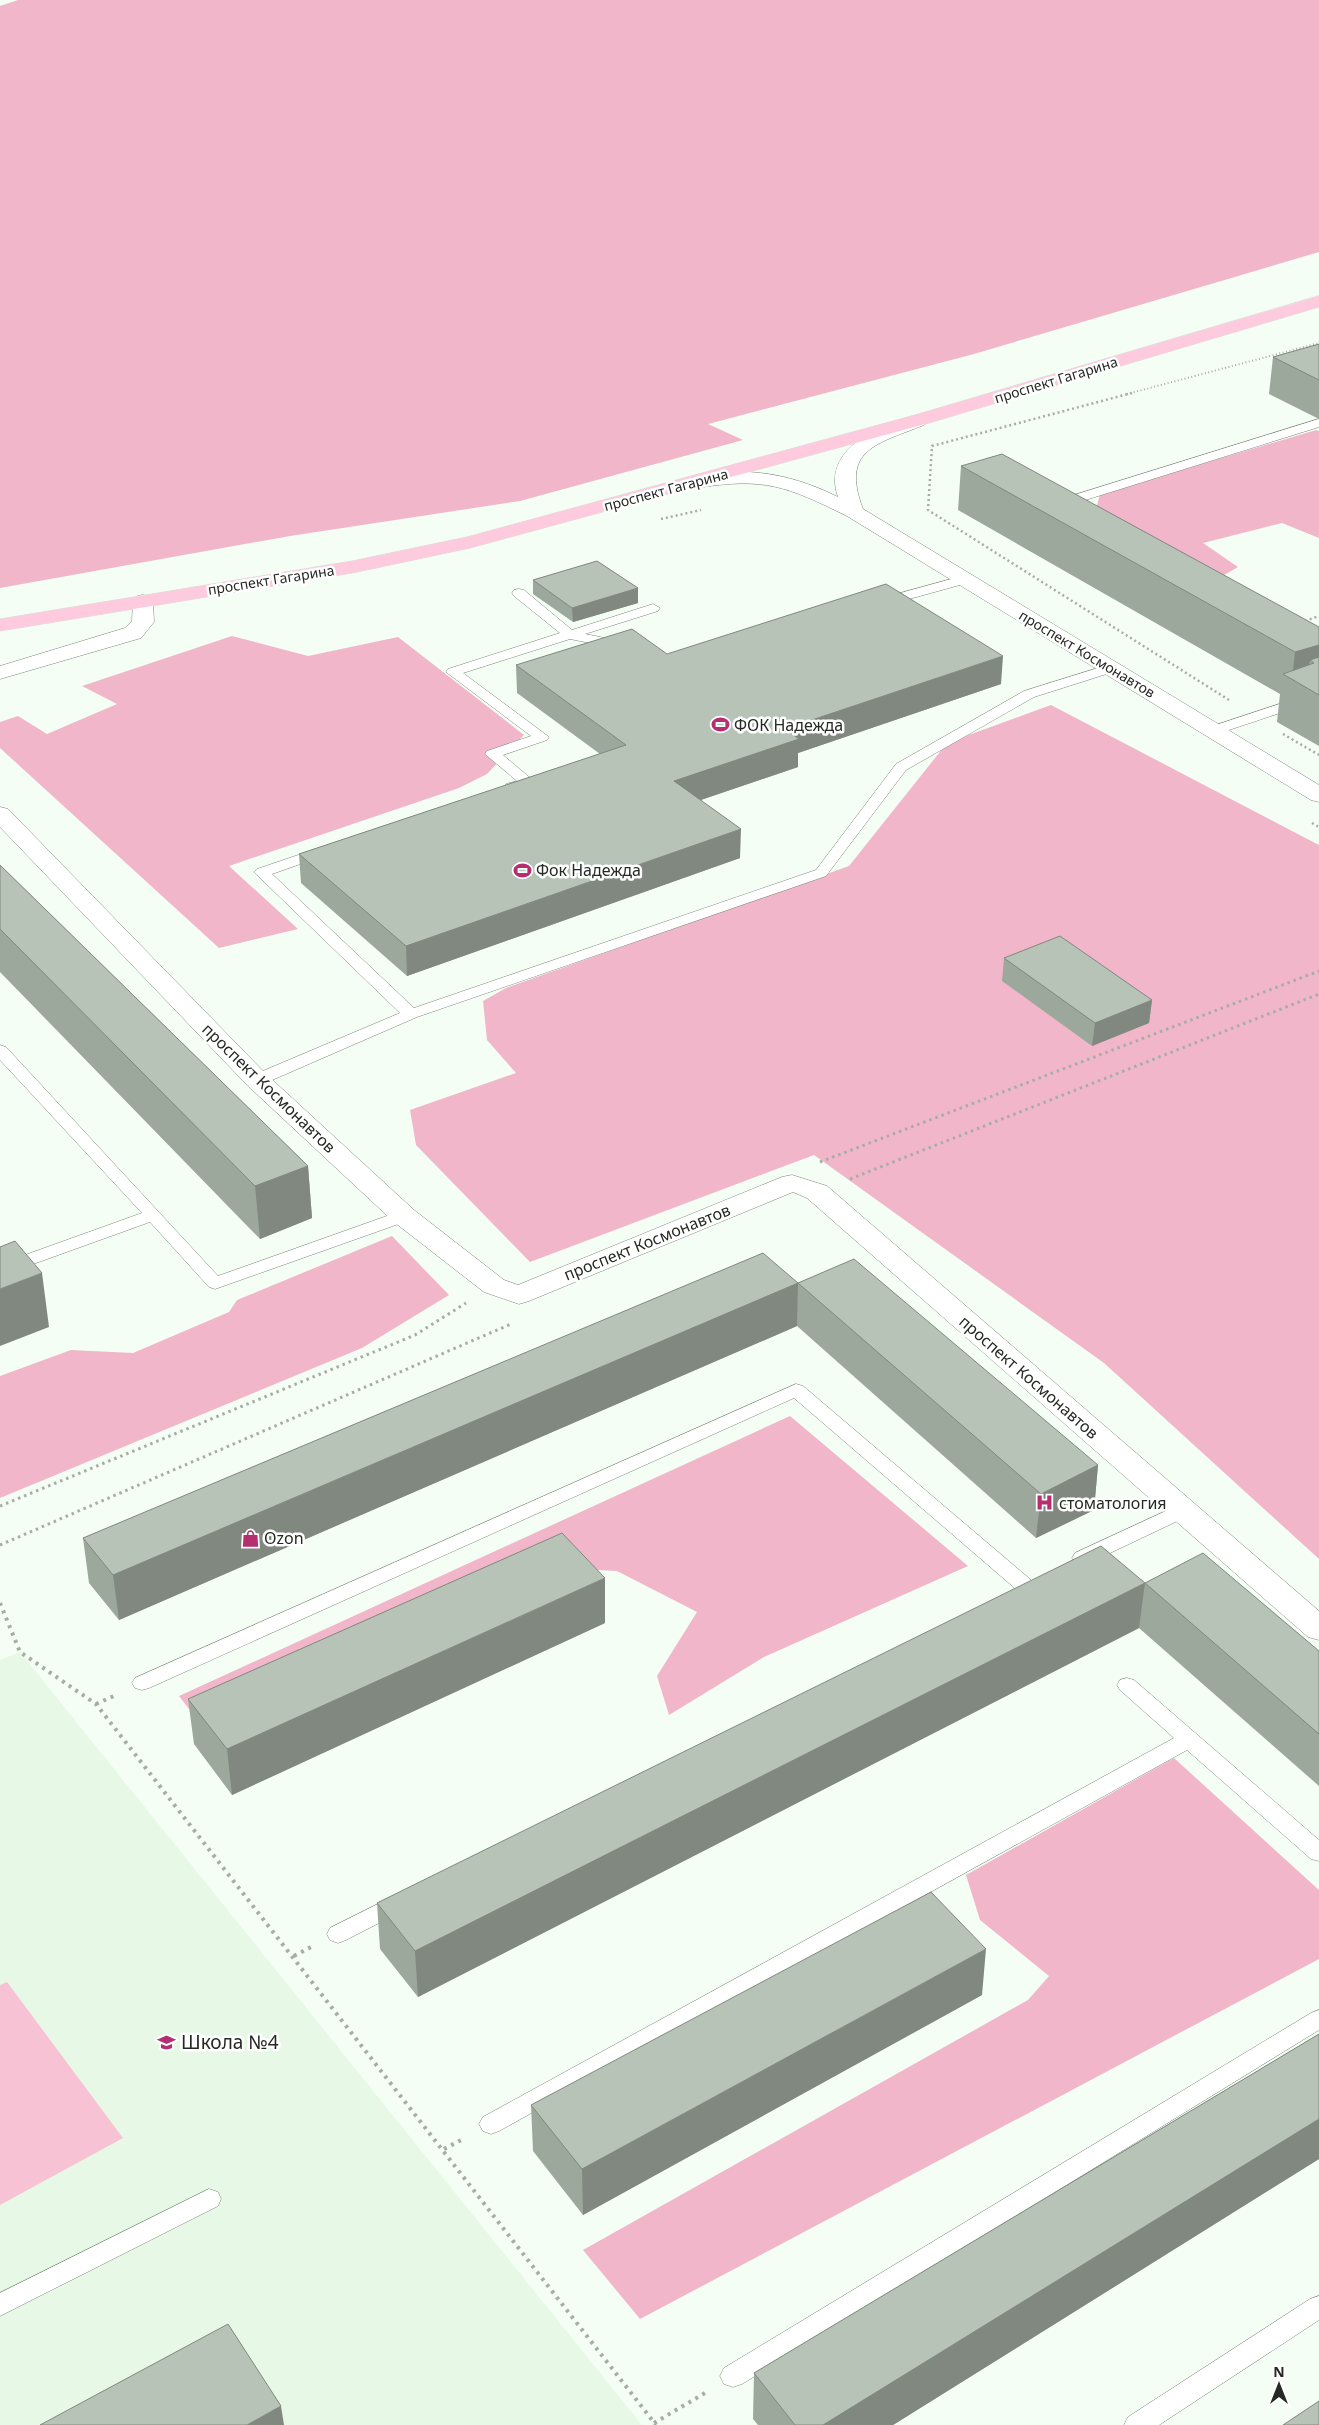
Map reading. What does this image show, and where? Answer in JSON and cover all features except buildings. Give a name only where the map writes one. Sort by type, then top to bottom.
[{"type":"main road","name":"проспект Гагарина","points":[[0,625],[352,567],[470,542],[922,419],[1319,301]]},
{"type":"street","points":[[854,512],[845,494],[844,477],[846,461],[864,444],[922,419]]},
{"type":"street","name":"проспект Космонавтов","points":[[696,482],[733,477],[765,478],[789,483],[854,512],[962,580],[1215,730],[1319,795]]},
{"type":"street","points":[[0,673],[133,633],[143,622],[143,601]]},
{"type":"street","name":"проспект Космонавтов","points":[[0,814],[257,1080],[404,1216],[494,1286],[519,1295],[792,1183],[817,1192],[1319,1629]]},
{"type":"lane","points":[[1069,516],[1052,506],[1319,423]]},
{"type":"lane","points":[[875,605],[962,580]]},
{"type":"lane","points":[[519,593],[570,635],[635,648]]},
{"type":"lane","points":[[501,791],[528,782],[492,754],[542,737],[453,672],[653,608]]},
{"type":"lane","points":[[257,1080],[411,1014],[821,874],[901,767],[1029,694],[1111,668]]},
{"type":"lane","points":[[1215,730],[1319,695]]},
{"type":"lane","points":[[336,847],[262,872],[411,1014]]},
{"type":"lane","points":[[0,1050],[214,1283],[404,1216]]},
{"type":"lane","points":[[0,1270],[153,1215]]},
{"type":"lane","points":[[142,1683],[796,1390],[1024,1585]]},
{"type":"lane","points":[[1068,1564],[1181,1510]]},
{"type":"lane","points":[[1128,1685],[1319,1853]]},
{"type":"lane","points":[[491,2124],[1189,1739]]},
{"type":"lane","points":[[338,1934],[417,1894]]},
{"type":"lane","points":[[733,2376],[1319,2019]]},
{"type":"lane","points":[[0,2305],[209,2199]]},
{"type":"lane","points":[[1137,2425],[1319,2307]]},
{"type":"path","points":[[1319,343],[932,446],[928,510],[1319,755]]},
{"type":"path","points":[[660,520],[708,508]]},
{"type":"path","points":[[1303,622],[1319,616]]},
{"type":"path","points":[[0,1603],[20,1652],[96,1704],[294,1956],[655,2424],[733,2376]]},
{"type":"shaded area","points":[[18,0],[1319,0],[1319,252],[974,354],[708,424],[743,440],[520,501],[290,536],[0,588],[0,6]]},
{"type":"shaded area","points":[[1316,430],[1319,431],[1319,538],[1282,523],[1203,543],[1238,567],[1212,582],[1094,517],[1100,494]]},
{"type":"shaded area","points":[[232,636],[308,656],[398,637],[524,735],[487,774],[459,788],[229,866],[298,929],[219,948],[0,748],[0,722],[18,716],[47,734],[117,704],[82,686]]},
{"type":"shaded area","points":[[1051,705],[1319,845],[1319,1559],[1104,1363],[814,1155],[530,1262],[416,1145],[410,1110],[516,1073],[487,1040],[483,1001],[506,988],[849,866],[947,743]]},
{"type":"shaded area","points":[[392,1236],[449,1295],[362,1348],[0,1498],[0,1376],[71,1350],[133,1353],[229,1312],[237,1300]]},
{"type":"shaded area","points":[[790,1416],[968,1566],[764,1657],[669,1715],[657,1676],[697,1612],[617,1571],[558,1568],[199,1722],[179,1696]]},
{"type":"shaded area","name":"Школа №4","points":[[20,1652],[642,2425],[0,2425],[0,1660]]},
{"type":"shaded area","points":[[1174,1758],[1319,1890],[1319,1959],[640,2319],[583,2250],[1028,2000],[1049,1976],[980,1920],[966,1875]]},
{"type":"shaded area","points":[[7,1982],[123,2138],[0,2205],[0,1985]]},
{"type":"place","name":"ФОК Надежда","points":[[720,725]]},
{"type":"place","name":"Фок Надежда","points":[[522,870]]},
{"type":"place","name":"стоматология","points":[[1045,1503]]},
{"type":"place","name":"Ozon","points":[[250,1538]]},
{"type":"place","name":"Школа №4","points":[[167,2042]]}]
